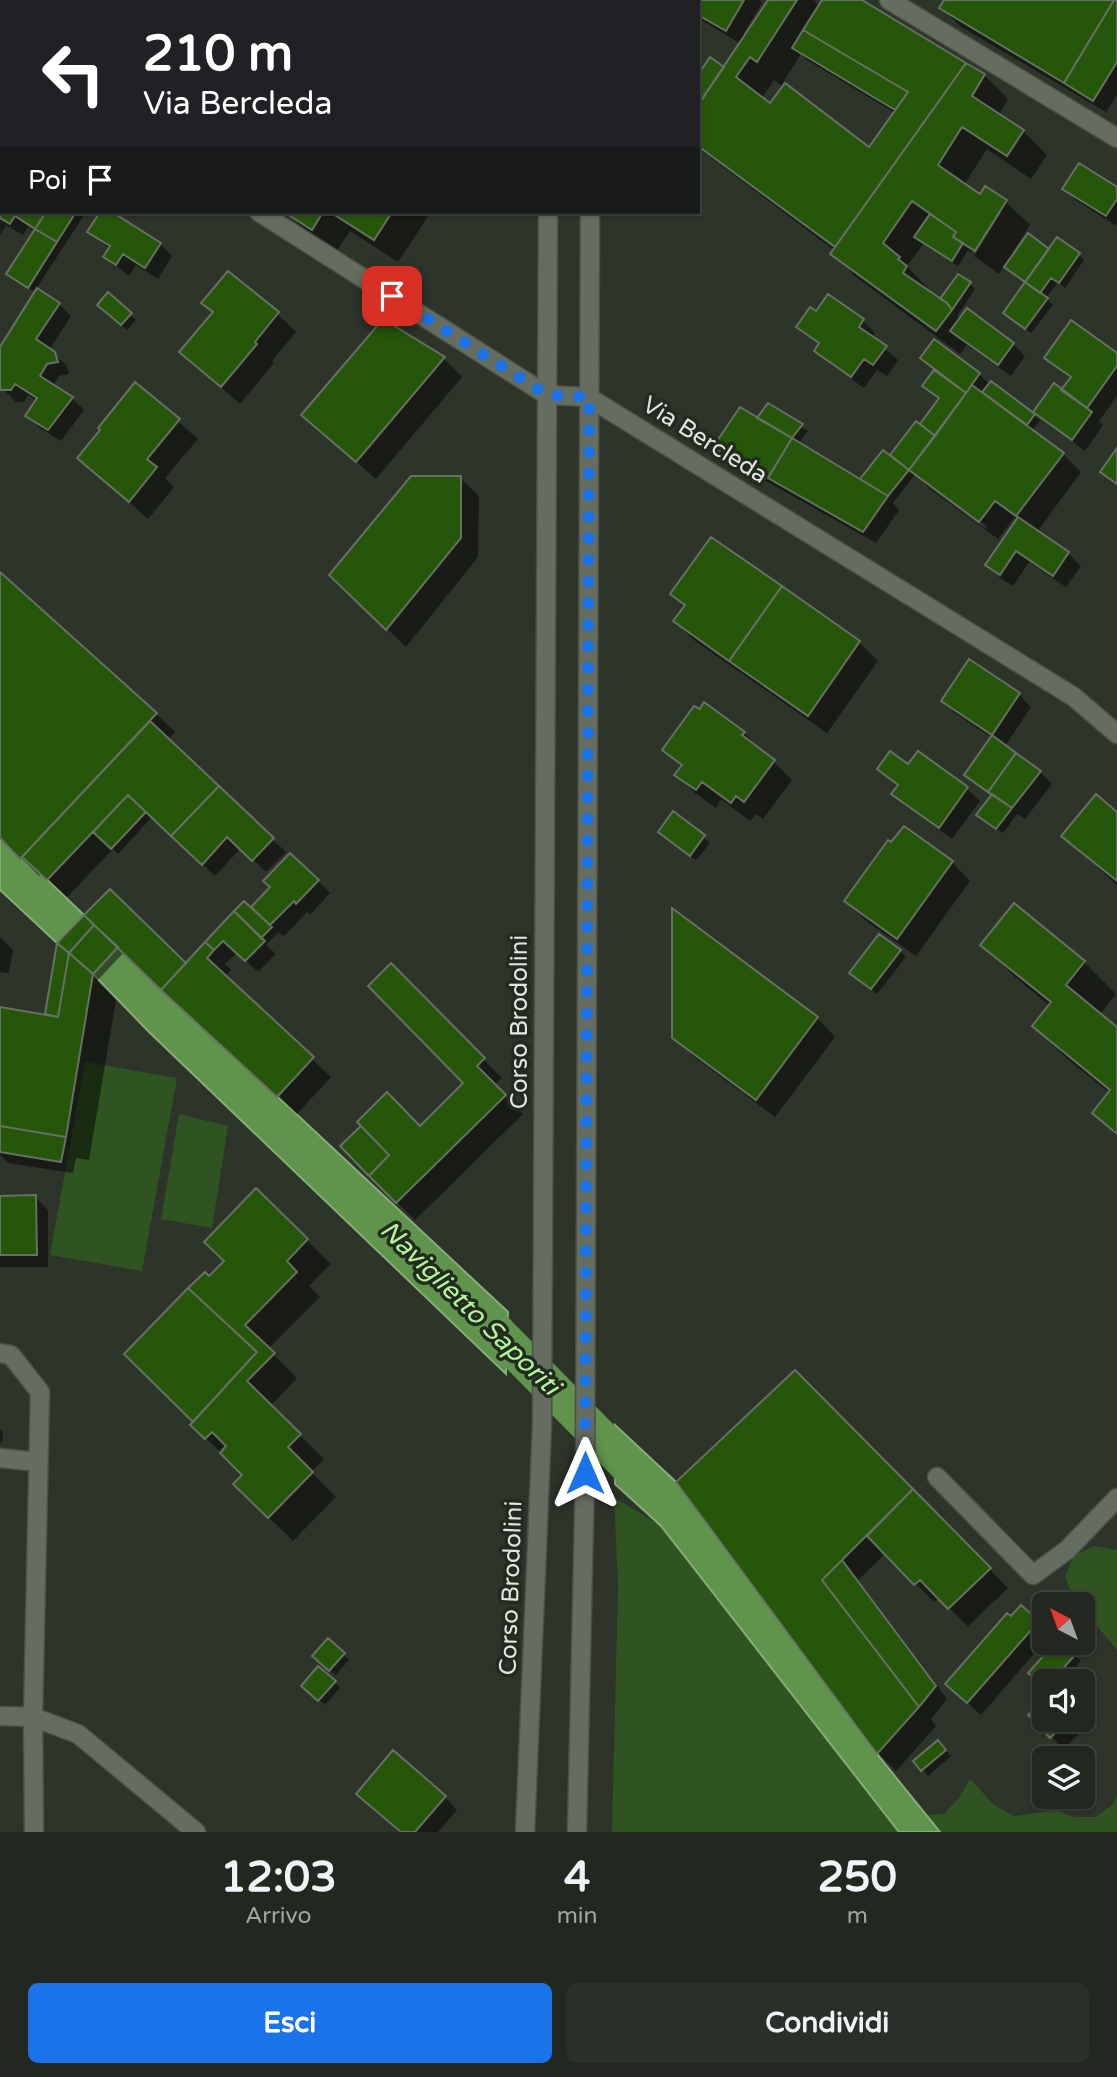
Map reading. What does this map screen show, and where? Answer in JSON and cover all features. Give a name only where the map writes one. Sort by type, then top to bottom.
[{"type":"main road","points":[[889,0],[1117,138]]},
{"type":"main road","name":"Via Bercleda","points":[[262,214],[547,395],[589,397],[1074,697],[1117,734]]},
{"type":"main road","name":"Corso Brodolini","points":[[525,1832],[542,1426],[548,214]]},
{"type":"main road","points":[[577,1832],[585,1473],[590,214]]},
{"type":"main road","points":[[0,1353],[11,1355],[40,1392],[33,1717],[34,1832]]},
{"type":"main road","points":[[0,1458],[38,1462]]},
{"type":"main road","points":[[937,1477],[1033,1575],[1067,1550],[1117,1497]]},
{"type":"main road","points":[[0,1716],[33,1717],[78,1734],[195,1832]]},
{"type":"shaded area","points":[[85,1062],[177,1078],[142,1271],[50,1255]]},
{"type":"shaded area","points":[[179,1114],[228,1126],[212,1228],[161,1219]]},
{"type":"shaded area","points":[[614,1497],[661,1526],[889,1817],[944,1814],[959,1798],[970,1779],[994,1805],[1014,1816],[1057,1810],[1073,1817],[1096,1817],[1113,1804],[1117,1796],[1117,1832],[612,1832],[618,1586]]},
{"type":"shaded area","points":[[1095,1546],[1117,1550],[1117,1650],[1096,1625],[1096,1592],[1071,1592],[1065,1577],[1074,1555]]},
{"type":"water","points":[[0,834],[84,915],[57,943],[0,890]]},
{"type":"water","points":[[118,947],[508,1312],[506,1374],[149,1032],[93,974]]},
{"type":"water","points":[[615,1425],[676,1482],[877,1754],[940,1832],[899,1832],[661,1526],[615,1484]]},
{"type":"building","points":[[700,0],[744,0],[726,31],[700,16]]},
{"type":"building","points":[[768,0],[797,0],[757,62],[750,57],[736,77],[770,103],[785,83],[869,147],[908,92],[803,30],[822,0],[862,0],[966,63],[835,247],[700,147],[700,102]]},
{"type":"building","points":[[944,0],[1114,0],[1064,83],[939,8]]},
{"type":"building","points":[[1114,0],[1117,0],[1117,62],[1093,101],[1064,83]]},
{"type":"building","points":[[803,30],[908,92],[895,110],[792,48]]},
{"type":"building","points":[[710,57],[724,67],[700,102],[700,72]]},
{"type":"building","points":[[966,63],[985,74],[972,96],[1024,130],[1007,156],[962,127],[938,165],[980,194],[985,186],[1007,200],[975,251],[953,237],[956,232],[912,201],[883,243],[907,266],[903,273],[947,303],[952,310],[936,331],[830,254]]},
{"type":"building","points":[[1079,163],[1117,187],[1117,199],[1106,216],[1062,189]]},
{"type":"building","points":[[0,214],[45,214],[35,229],[15,216],[10,224],[0,218]]},
{"type":"building","points":[[45,214],[75,214],[57,242],[35,229]]},
{"type":"building","points":[[99,214],[115,214],[161,243],[145,268],[123,254],[116,265],[103,257],[110,246],[87,232]]},
{"type":"building","points":[[287,214],[322,214],[312,230]]},
{"type":"building","points":[[333,214],[391,214],[374,240]]},
{"type":"building","points":[[930,214],[956,232],[953,237],[963,243],[952,261],[914,237]]},
{"type":"building","points":[[35,229],[57,242],[28,288],[6,274]]},
{"type":"building","points":[[1028,233],[1049,249],[1025,282],[1004,267]]},
{"type":"building","points":[[1057,237],[1080,253],[1059,283],[1051,278],[1040,293],[1025,282]]},
{"type":"building","points":[[228,271],[279,312],[255,342],[257,344],[221,387],[179,352],[213,312],[201,303]]},
{"type":"building","points":[[958,274],[971,282],[952,310],[940,299]]},
{"type":"building","points":[[1025,282],[1048,298],[1025,329],[1003,313]]},
{"type":"building","points":[[37,288],[60,303],[36,339],[55,352],[58,362],[47,364],[40,376],[73,397],[48,430],[25,416],[37,398],[15,384],[11,390],[1,390],[0,387],[0,347]]},
{"type":"building","points":[[108,292],[132,313],[121,325],[97,305]]},
{"type":"building","points":[[828,294],[864,319],[859,327],[887,346],[873,365],[864,359],[851,377],[814,351],[819,343],[796,327],[810,307],[816,311]]},
{"type":"building","points":[[967,308],[1014,343],[998,365],[950,331]]},
{"type":"building","points":[[383,319],[445,357],[356,462],[301,415]]},
{"type":"building","points":[[1071,320],[1117,353],[1117,366],[1087,408],[1061,390],[1071,377],[1044,358]]},
{"type":"building","points":[[934,339],[980,373],[966,393],[920,358]]},
{"type":"building","points":[[934,370],[966,393],[935,436],[920,424],[939,398],[922,386]]},
{"type":"building","points":[[991,381],[1035,414],[1027,425],[982,392]]},
{"type":"building","points":[[135,382],[180,419],[147,459],[157,467],[129,502],[77,458]]},
{"type":"building","points":[[1054,383],[1092,412],[1072,440],[1033,412]]},
{"type":"building","points":[[972,385],[1064,453],[1016,516],[995,501],[979,522],[909,470]]},
{"type":"building","points":[[768,403],[803,424],[792,438],[757,418]]},
{"type":"building","points":[[740,407],[792,438],[768,478],[713,447]]},
{"type":"building","points":[[916,421],[935,436],[909,470],[890,455]]},
{"type":"building","points":[[792,438],[888,496],[863,532],[768,478]]},
{"type":"building","points":[[1117,448],[1117,484],[1100,472]]},
{"type":"building","points":[[883,450],[909,470],[888,496],[860,479]]},
{"type":"building","points":[[411,476],[461,476],[461,538],[386,630],[329,575]]},
{"type":"building","points":[[1018,517],[1069,552],[1053,576],[1016,551],[1000,575],[985,565]]},
{"type":"building","points":[[711,537],[782,586],[729,661],[673,621],[685,605],[670,594]]},
{"type":"building","points":[[0,572],[157,713],[20,859],[0,838]]},
{"type":"building","points":[[782,586],[860,641],[808,716],[729,661]]},
{"type":"building","points":[[969,659],[1020,693],[992,735],[941,701]]},
{"type":"building","points":[[704,702],[745,732],[742,735],[775,760],[744,802],[736,796],[731,803],[702,782],[696,790],[674,775],[682,765],[662,750],[694,706],[700,709]]},
{"type":"building","points":[[150,721],[219,786],[171,836],[128,795],[47,880],[22,857]]},
{"type":"building","points":[[992,735],[1016,753],[988,792],[964,775]]},
{"type":"building","points":[[890,751],[908,764],[918,751],[968,787],[939,828],[891,794],[898,785],[877,769]]},
{"type":"building","points":[[1016,753],[1041,771],[1012,808],[988,792]]},
{"type":"building","points":[[219,786],[274,838],[252,861],[227,837],[202,865],[171,836]]},
{"type":"building","points":[[992,794],[1012,808],[996,829],[976,815]]},
{"type":"building","points":[[1096,794],[1117,812],[1117,881],[1061,836]]},
{"type":"building","points":[[128,795],[146,812],[111,849],[93,832]]},
{"type":"building","points":[[673,811],[705,835],[690,856],[658,832]]},
{"type":"building","points":[[904,826],[953,861],[897,939],[844,901],[888,840],[891,842]]},
{"type":"building","points":[[290,853],[319,880],[296,904],[294,901],[270,925],[251,907],[270,887],[263,881]]},
{"type":"building","points":[[110,889],[186,963],[161,990],[84,915]]},
{"type":"building","points":[[244,901],[272,927],[261,938],[234,911]]},
{"type":"building","points":[[1014,903],[1085,961],[1066,985],[1117,1027],[1117,1134],[1092,1113],[1110,1090],[1032,1026],[1051,1002],[980,945]]},
{"type":"building","points":[[672,908],[818,1017],[756,1100],[672,1038]]},
{"type":"building","points":[[234,911],[265,941],[245,961],[223,941],[214,950],[205,942]]},
{"type":"building","points":[[84,915],[94,925],[69,953],[57,943]]},
{"type":"building","points":[[94,925],[118,947],[93,974],[69,953]]},
{"type":"building","points":[[879,934],[901,950],[871,989],[849,973]]},
{"type":"building","points":[[205,942],[214,950],[207,958],[314,1057],[277,1097],[161,990]]},
{"type":"building","points":[[57,943],[69,953],[58,1017],[45,1014]]},
{"type":"building","points":[[69,953],[93,974],[66,1137],[0,1126],[0,1007],[58,1017]]},
{"type":"building","points":[[391,963],[485,1058],[477,1066],[506,1095],[396,1203],[369,1176],[389,1155],[357,1122],[387,1092],[420,1126],[463,1083],[368,986]]},
{"type":"building","points":[[0,1126],[66,1137],[61,1162],[0,1152]]},
{"type":"building","points":[[361,1126],[389,1155],[369,1176],[340,1146]]},
{"type":"building","points":[[256,1188],[308,1239],[287,1261],[297,1272],[245,1325],[275,1353],[247,1381],[301,1434],[288,1447],[313,1472],[268,1518],[233,1484],[242,1475],[220,1453],[226,1446],[212,1432],[205,1439],[190,1425],[257,1352],[188,1288],[205,1272],[209,1276],[224,1261],[204,1242]]},
{"type":"building","points":[[36,1195],[37,1255],[0,1255],[0,1196]]},
{"type":"building","points":[[188,1288],[257,1352],[193,1422],[124,1354]]},
{"type":"building","points":[[795,1370],[913,1489],[822,1580],[919,1707],[877,1754],[676,1482]]},
{"type":"building","points":[[913,1489],[991,1568],[948,1609],[920,1580],[914,1585],[867,1536]]},
{"type":"building","points":[[842,1560],[936,1686],[919,1707],[822,1580]]},
{"type":"building","points":[[1021,1605],[1032,1615],[1032,1629],[967,1703],[945,1684],[1007,1613],[1011,1616]]},
{"type":"building","points":[[328,1638],[345,1653],[329,1671],[312,1656]]},
{"type":"building","points":[[1043,1656],[1074,1656],[1063,1669],[1032,1669],[1032,1676],[1028,1673]]},
{"type":"building","points":[[318,1666],[336,1681],[318,1701],[301,1686]]},
{"type":"building","points":[[1044,1732],[1056,1732],[1050,1738]]},
{"type":"building","points":[[938,1740],[946,1750],[921,1771],[913,1761]]},
{"type":"building","points":[[393,1750],[446,1796],[415,1832],[401,1832],[356,1794]]},
{"type":"waterway","name":"Naviglietto Saporiti","points":[[471,1306],[651,1489]]},
{"type":"route","points":[[392,296],[547,395],[589,397],[585,1473]]}]
